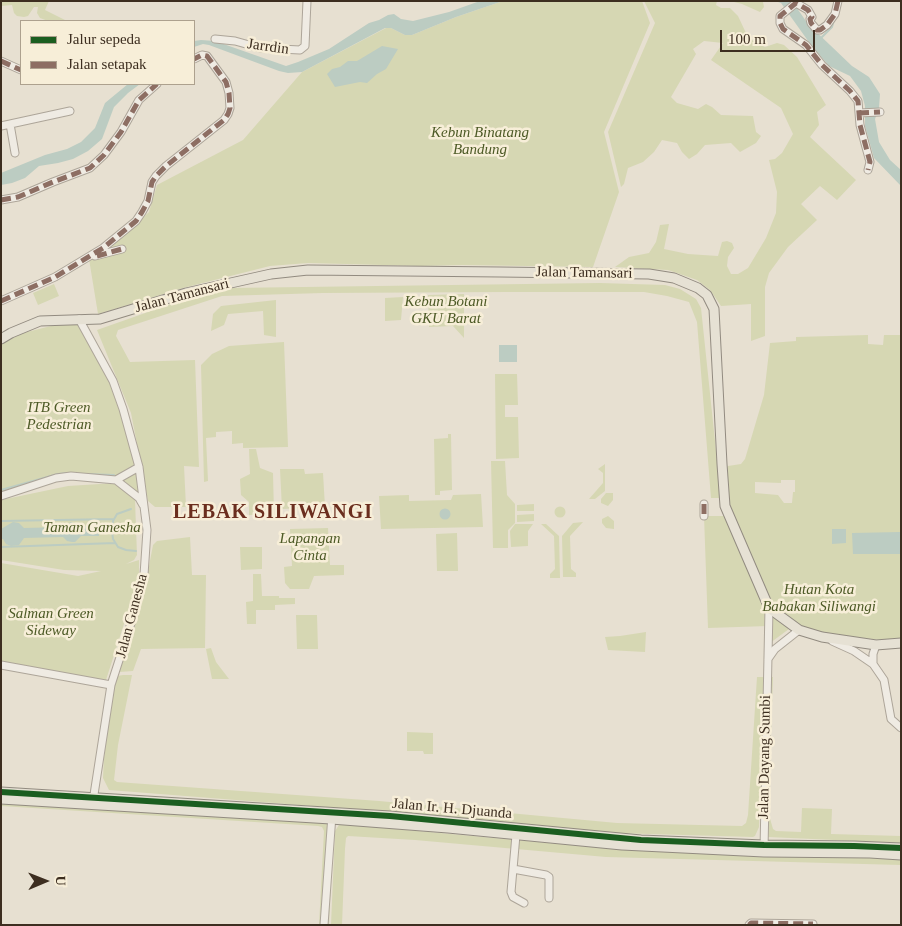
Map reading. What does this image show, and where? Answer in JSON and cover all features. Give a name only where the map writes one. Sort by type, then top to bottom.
[{"type":"main road","name":"Jalan Tamansari","points":[[1,339],[40,321],[100,319],[186,293],[238,280],[308,270],[649,274],[674,278],[698,288],[707,295],[714,309],[725,506],[769,608]]},
{"type":"main road","points":[[769,608],[799,630],[822,638],[876,645],[901,643]]},
{"type":"main road","name":"Jalan Ir. H. Djuanda","points":[[1,792],[93,801]]},
{"type":"main road","name":"Jalan Ir. H. Djuanda","points":[[1,799],[93,801],[332,815],[668,848],[854,846],[901,848]]},
{"type":"main road","name":"Jalan Ir. H. Djuanda","points":[[428,823],[516,835],[567,837]]},
{"type":"main road","name":"Jalan Ir. H. Djuanda","points":[[591,839],[696,842],[764,848],[901,855]]},
{"type":"street","name":"Jarrdin","points":[[215,39],[234,41],[260,48],[300,50],[305,46],[307,1]]},
{"type":"street","points":[[838,1],[836,15],[820,30],[817,30],[811,23],[810,19],[812,16],[802,5],[795,3],[779,18],[783,28],[806,45],[858,101],[862,113],[860,125],[870,162],[868,170]]},
{"type":"street","points":[[1,301],[55,277],[103,248],[136,221],[148,201],[152,182],[156,176],[224,120],[228,114],[229,93],[222,75],[207,56],[202,55],[195,58]]},
{"type":"street","points":[[1,61],[20,70]]},
{"type":"street","points":[[1,200],[18,197],[90,168],[104,154],[120,132],[139,100],[156,85]]},
{"type":"street","points":[[1,126],[70,111]]},
{"type":"street","points":[[862,113],[879,112]]},
{"type":"street","points":[[10,124],[15,153]]},
{"type":"street","points":[[90,257],[122,249]]},
{"type":"street","name":"Jalan Ganesha","points":[[78,319],[113,381],[124,409],[140,468],[146,510],[147,543],[144,575],[134,614],[111,685],[93,801]]},
{"type":"street","points":[[1,496],[64,476],[116,480],[140,468]]},
{"type":"street","points":[[116,480],[139,498],[146,510]]},
{"type":"street","points":[[704,504],[704,516]]},
{"type":"street","name":"Jalan Dayang Sumbi","points":[[764,848],[769,608]]},
{"type":"street","points":[[767,662],[775,649],[799,630]]},
{"type":"street","points":[[822,638],[849,648],[873,664],[884,680],[891,719],[901,728]]},
{"type":"street","points":[[873,664],[873,654],[876,645]]},
{"type":"street","points":[[1,665],[111,685]]},
{"type":"street","points":[[324,925],[332,815]]},
{"type":"street","points":[[516,835],[511,892],[514,897],[524,903]]},
{"type":"street","points":[[513,869],[549,877],[549,898]]},
{"type":"street","points":[[749,925],[752,922],[813,924]]},
{"type":"green space","points":[[1,1],[49,1],[45,10],[65,20],[45,20],[40,18],[37,13],[38,7],[34,7],[28,16],[24,17],[17,16],[14,13],[12,5],[1,6]]},
{"type":"green space","name":"Kebun Binatang Bandung","points":[[503,1],[642,1],[650,23],[604,132],[619,192],[593,267],[308,263],[270,266],[183,288],[98,314],[89,259],[104,256],[103,252],[149,212],[157,185],[243,140],[302,72],[386,28],[391,28],[405,35],[412,35]]},
{"type":"green space","points":[[644,1],[717,1],[716,5],[721,8],[730,8],[738,16],[746,33],[754,42],[765,47],[777,43],[784,45],[797,57],[826,105],[817,112],[819,125],[810,137],[856,180],[837,200],[820,186],[801,204],[817,220],[788,247],[769,273],[765,287],[765,336],[751,341],[751,304],[721,306],[710,290],[697,280],[668,270],[615,267],[629,257],[649,253],[656,242],[660,225],[669,224],[664,249],[688,254],[718,256],[722,242],[727,241],[732,243],[734,248],[728,257],[727,266],[731,274],[738,274],[748,268],[766,238],[776,213],[777,192],[769,160],[775,159],[782,153],[793,134],[781,108],[711,60],[723,43],[704,41],[693,49],[696,54],[671,97],[677,103],[698,109],[706,104],[721,115],[753,116],[756,132],[761,136],[756,143],[740,152],[731,143],[705,145],[697,154],[689,159],[677,143],[662,140],[654,152],[643,162],[628,168],[624,184],[621,187],[608,132],[655,23]]},
{"type":"green space","points":[[730,1],[761,1],[764,7],[760,12]]},
{"type":"green space","points":[[600,283],[665,285],[680,289],[696,299],[701,308],[721,498],[711,498],[697,322],[689,302],[667,296],[644,292],[505,292],[323,293],[222,296],[118,330],[116,336],[130,362],[195,360],[199,467],[184,466],[186,507],[155,507],[148,501],[131,413],[97,330],[185,299],[229,288]]},
{"type":"green space","points":[[54,284],[59,296],[38,305],[33,293]]},
{"type":"green space","name":"Kebun Botani GKU Barat","points":[[464,294],[464,338],[453,326],[429,327],[428,295]]},
{"type":"green space","points":[[403,297],[401,320],[385,321],[385,298]]},
{"type":"green space","points":[[276,300],[276,337],[264,335],[263,311],[228,314],[224,325],[211,331],[213,314],[221,306]]},
{"type":"green space","name":"ITB Green Pedestrian","points":[[79,319],[109,381],[139,467],[116,478],[63,475],[1,492],[1,344],[23,333]]},
{"type":"green space","name":"Hutan Kota Babakan Siliwangi","points":[[868,335],[868,344],[883,345],[884,335],[901,335],[901,638],[880,640],[813,632],[797,627],[772,605],[730,506],[726,468],[741,464],[745,459],[764,395],[770,343],[796,341],[796,337]],"holes":[[[781,480],[795,480],[795,492],[793,492],[792,503],[784,503],[778,495],[755,493],[755,482],[781,483]]]},
{"type":"green space","points":[[284,342],[288,447],[243,448],[243,443],[232,444],[232,431],[216,432],[216,437],[206,438],[208,481],[204,482],[201,365],[212,354],[229,346]]},
{"type":"green space","points":[[495,374],[517,374],[518,405],[505,405],[505,417],[518,417],[519,458],[496,459]]},
{"type":"green space","points":[[448,434],[451,434],[452,490],[440,491],[440,495],[435,495],[434,439],[448,438]]},
{"type":"green space","points":[[249,449],[256,449],[260,468],[273,473],[274,514],[249,515],[249,502],[241,495],[240,479],[250,474]]},
{"type":"green space","points":[[491,461],[505,461],[507,495],[515,504],[515,523],[508,530],[508,548],[493,548]]},
{"type":"green space","points":[[605,464],[605,491],[595,499],[589,499],[603,483],[603,473],[598,469]]},
{"type":"green space","points":[[138,469],[141,497],[120,482]]},
{"type":"green space","points":[[280,469],[304,469],[305,474],[323,473],[325,507],[282,509]]},
{"type":"green space","points":[[116,483],[134,497],[135,500],[137,555],[134,560],[126,564],[139,560],[139,575],[106,680],[1,665],[1,563],[78,576],[101,571],[64,570],[1,560],[1,500],[68,486]]},
{"type":"green space","points":[[606,493],[613,493],[613,500],[608,506],[601,503],[601,499]]},
{"type":"green space","points":[[481,494],[483,527],[381,529],[379,496],[409,495],[409,501],[451,500],[453,495]]},
{"type":"green space","points":[[534,504],[534,511],[517,511],[517,505]]},
{"type":"green space","points":[[560,506],[566,512],[560,518],[554,512]]},
{"type":"green space","points":[[534,514],[534,521],[517,522],[517,515]]},
{"type":"green space","points":[[608,516],[614,521],[614,529],[606,528],[602,523],[602,519]]},
{"type":"green space","points":[[704,516],[728,516],[769,608],[768,626],[708,628]]},
{"type":"green space","points":[[583,522],[570,536],[571,569],[576,573],[576,577],[563,577],[562,536],[573,523]]},
{"type":"green space","points":[[515,524],[533,524],[528,531],[528,546],[511,547],[510,531]]},
{"type":"green space","points":[[541,524],[546,524],[559,536],[560,578],[550,578],[550,574],[555,569],[554,536]]},
{"type":"green space","name":"Lapangan Cinta","points":[[328,528],[330,565],[344,565],[344,575],[314,576],[309,589],[290,589],[285,583],[284,567],[292,566],[290,529]]},
{"type":"green space","points":[[457,533],[458,571],[437,571],[436,534]]},
{"type":"green space","points":[[190,537],[192,575],[206,575],[205,648],[141,649],[133,671],[119,672],[143,598],[153,545],[157,541]]},
{"type":"green space","points":[[240,547],[262,547],[262,569],[241,570]]},
{"type":"green space","points":[[253,574],[261,574],[262,596],[295,598],[295,604],[275,605],[275,610],[256,610],[256,624],[247,624],[246,602],[253,601]]},
{"type":"green space","points":[[296,615],[317,615],[318,649],[297,649]]},
{"type":"green space","points":[[772,616],[789,629],[770,643]]},
{"type":"green space","points":[[646,632],[645,652],[608,650],[605,637]]},
{"type":"green space","points":[[211,648],[216,662],[229,679],[212,679],[206,649]]},
{"type":"green space","points":[[132,675],[118,745],[114,780],[117,782],[379,801],[617,823],[742,826],[746,823],[748,815],[757,677],[764,677],[759,827],[753,837],[614,833],[401,813],[109,790],[103,778],[104,757],[114,685],[117,676]]},
{"type":"green space","points":[[767,677],[773,677],[769,815],[773,829],[776,831],[801,832],[802,808],[832,809],[831,834],[901,836],[901,843],[768,837],[765,833]]},
{"type":"green space","points":[[407,732],[433,733],[433,754],[424,754],[423,751],[407,751]]},
{"type":"green space","points":[[1,800],[329,823],[333,834],[329,925],[319,925],[324,831],[322,827],[1,806]]},
{"type":"green space","points":[[342,824],[603,848],[901,856],[901,865],[606,857],[348,836],[345,849],[342,925],[331,925],[335,831]]},
{"type":"shaded area","points":[[480,1],[503,1],[412,35],[405,35],[391,28],[385,28],[302,72],[288,73],[279,71],[209,45],[203,44],[195,47],[195,41],[215,41],[286,66],[329,49],[369,23],[388,15],[394,14],[401,19],[413,21],[449,12]]},
{"type":"shaded area","points":[[775,1],[792,1],[808,24],[852,66],[869,77],[880,94],[879,108],[875,119],[879,142],[890,160],[901,170],[901,186],[874,158],[865,126],[865,106],[861,91],[850,76],[829,66],[811,45],[781,3]]},
{"type":"shaded area","points":[[382,46],[398,49],[386,69],[367,83],[360,82],[335,87],[327,74],[332,69],[340,67],[348,61],[357,61]]},
{"type":"shaded area","points":[[127,85],[139,85],[114,107],[102,139],[88,151],[73,159],[39,166],[25,178],[1,185],[1,173],[81,142],[95,128],[105,103]]},
{"type":"shaded area","points":[[499,345],[517,345],[517,362],[499,362]]},
{"type":"shaded area","points":[[445,508],[451,514],[445,520],[439,514]]},
{"type":"shaded area","points":[[13,522],[19,523],[24,528],[64,527],[71,522],[80,526],[98,526],[99,536],[81,536],[75,542],[67,541],[63,537],[24,538],[19,545],[11,546],[1,539],[1,529]]},
{"type":"shaded area","points":[[832,529],[846,529],[846,543],[832,544]]},
{"type":"shaded area","points":[[900,532],[900,554],[853,554],[852,533]]},
{"type":"waterway","points":[[821,38],[832,27],[834,20]]},
{"type":"waterway","points":[[1,490],[58,474],[70,473]]},
{"type":"waterway","points":[[84,474],[114,475]]},
{"type":"waterway","points":[[131,509],[117,514],[113,521],[112,531],[113,539],[118,547],[136,551]]},
{"type":"waterway","points":[[1,521],[114,519]]},
{"type":"waterway","points":[[1,547],[115,543]]},
{"type":"marked path","points":[[838,1],[835,14],[827,25],[820,30],[817,30],[811,23],[810,19],[812,17],[808,10],[796,3],[780,16],[780,23],[783,29],[806,45],[822,65],[858,101],[860,125],[870,162],[868,170]]},
{"type":"marked path","points":[[1,301],[55,277],[103,248],[136,221],[148,201],[152,182],[156,176],[224,120],[230,108],[226,82],[207,56],[202,55],[195,58]]},
{"type":"marked path","points":[[1,61],[20,70]]},
{"type":"marked path","points":[[1,200],[18,197],[90,168],[104,155],[121,132],[139,100],[156,85]]},
{"type":"marked path","points":[[859,113],[880,112]]},
{"type":"marked path","points":[[97,256],[122,249]]},
{"type":"marked path","points":[[704,504],[704,516]]},
{"type":"marked path","points":[[749,925],[751,923],[813,924]]},
{"type":"cycle path","points":[[1,792],[390,816],[641,840],[901,848]]},
{"type":"district","name":"LEBAK SILIWANGI","points":[[273,513]]},
{"type":"park label","name":"Taman Ganesha","points":[[92,528]]},
{"type":"park label","name":"Salman Green Sideway","points":[[51,622]]}]
